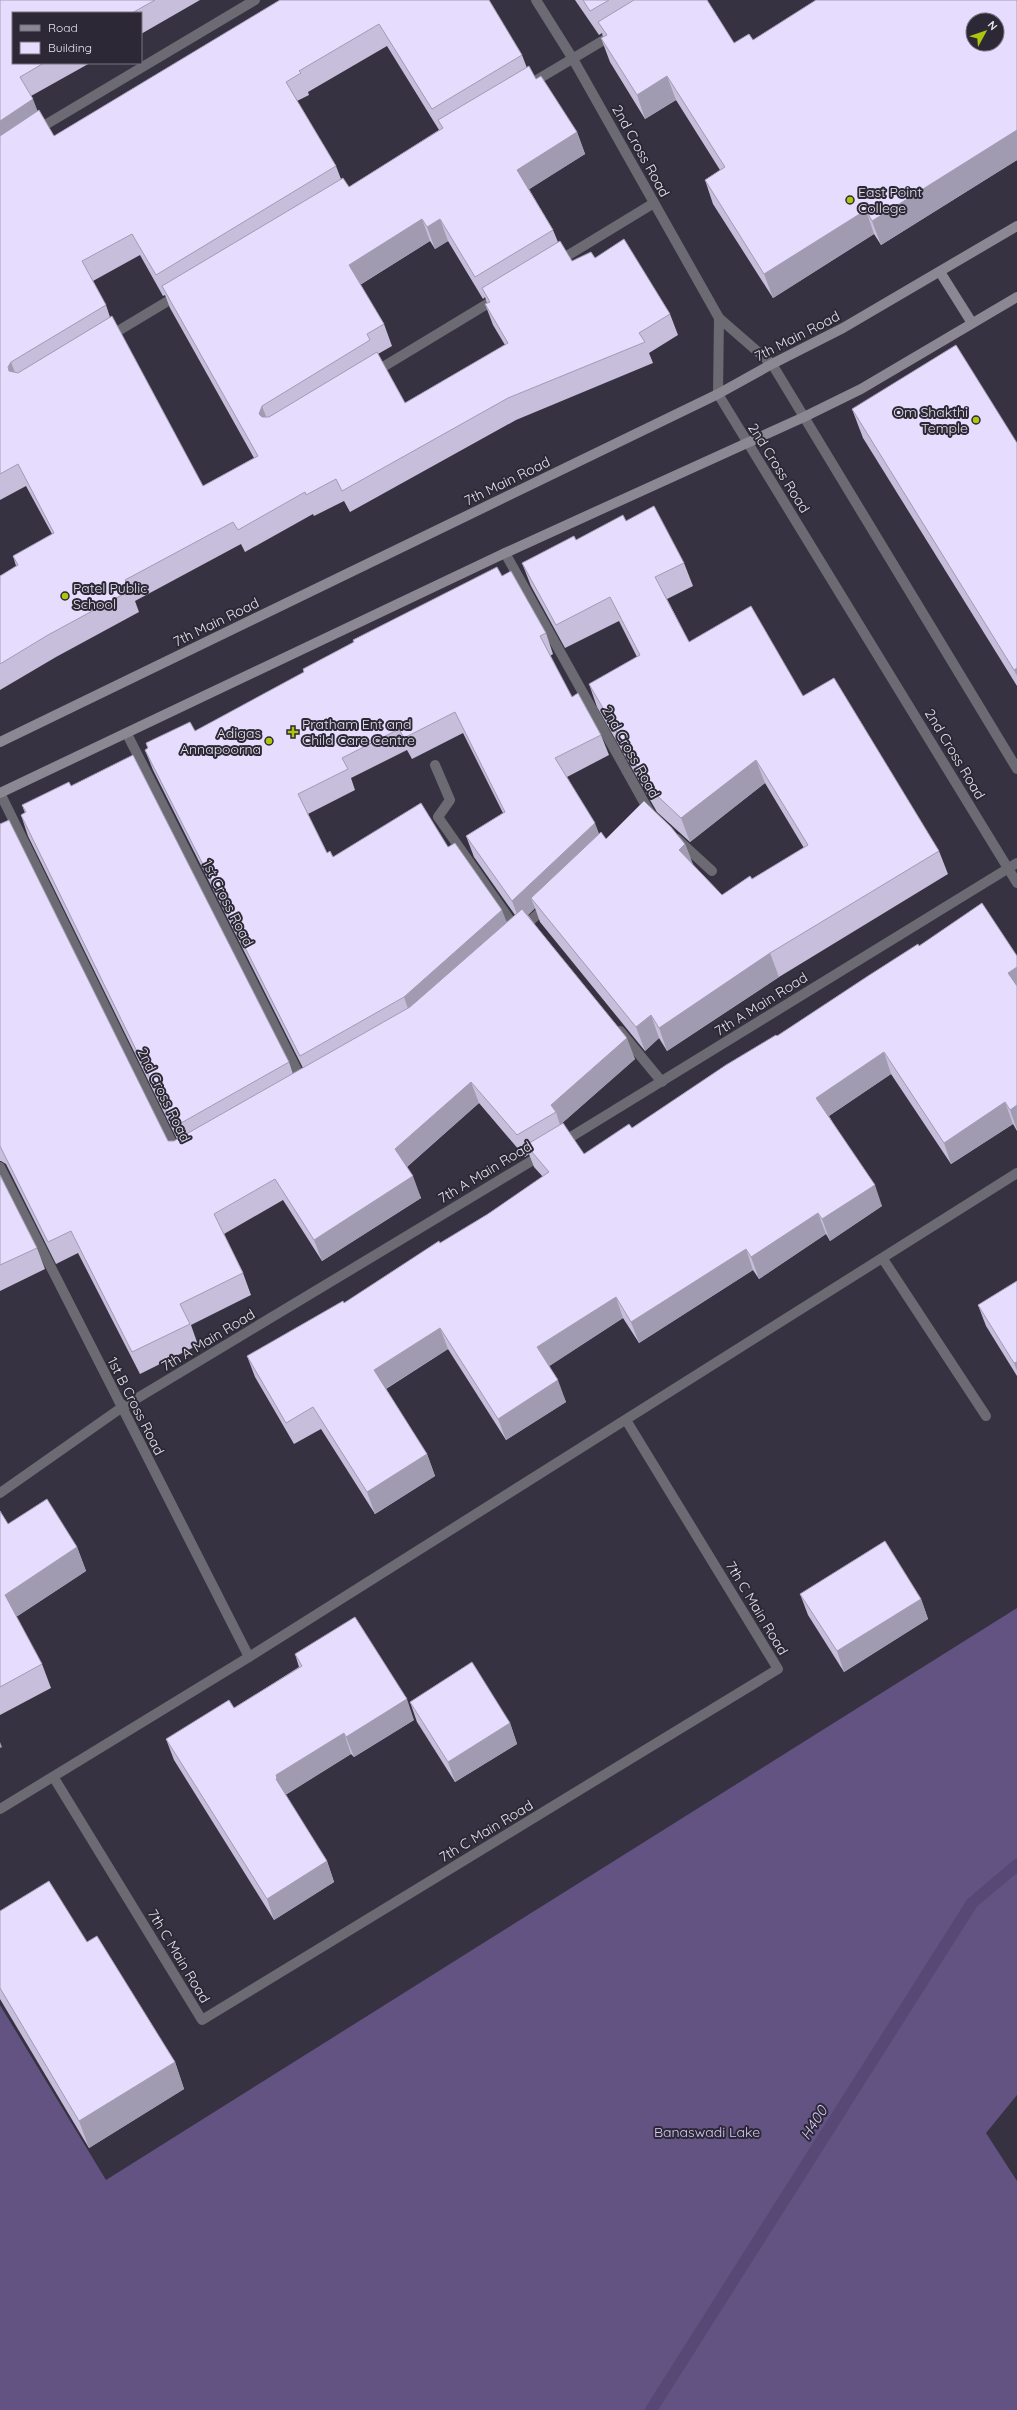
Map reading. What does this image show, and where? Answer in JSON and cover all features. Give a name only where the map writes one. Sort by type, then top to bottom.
[{"type":"main road","name":"7th Main Road","points":[[0,742],[718,394],[772,364],[843,328],[1017,226]]},
{"type":"main road","points":[[940,272],[972,323]]},
{"type":"main road","points":[[0,793],[127,734],[505,553],[804,417],[861,389],[1017,297]]},
{"type":"street","points":[[26,138],[65,112],[255,0]]},
{"type":"street","name":"2nd Cross Road","points":[[536,0],[573,58],[719,318]]},
{"type":"street","points":[[518,91],[624,27]]},
{"type":"street","points":[[546,268],[654,203]]},
{"type":"street","points":[[97,344],[185,291]]},
{"type":"street","points":[[362,379],[505,293]]},
{"type":"street","points":[[719,318],[772,364],[1017,769]]},
{"type":"street","points":[[718,394],[719,318]]},
{"type":"street","name":"2nd Cross Road","points":[[718,394],[1017,883]]},
{"type":"street","name":"2nd Cross Road","points":[[505,553],[645,814],[659,822]]},
{"type":"street","name":"1st Cross Road","points":[[127,734],[304,1084]]},
{"type":"street","points":[[435,766],[450,800],[438,817],[515,934],[533,924],[553,900]]},
{"type":"street","name":"2nd Cross Road","points":[[0,793],[179,1157],[185,1153]]},
{"type":"street","points":[[671,833],[712,871]]},
{"type":"street","name":"7th A Main Road","points":[[0,1493],[121,1408],[662,1082],[1017,863]]},
{"type":"street","points":[[611,1020],[662,1082]]},
{"type":"street","name":"1st B Cross Road","points":[[0,1167],[121,1408],[249,1657]]},
{"type":"street","points":[[0,1809],[54,1778],[249,1657],[883,1259],[1017,1173]]},
{"type":"street","points":[[883,1259],[986,1416]]},
{"type":"street","name":"7th C Main Road","points":[[54,1778],[202,2020],[778,1669],[626,1420]]},
{"type":"green space","name":"Banaswadi Lake","points":[[1017,1608],[1017,2095],[986,2133],[1017,2181],[1017,2410],[0,2410],[0,2005],[106,2180]]},
{"type":"building","points":[[0,0],[155,0],[134,12],[12,12],[12,64],[42,64],[20,77],[33,99],[0,121]]},
{"type":"building","points":[[280,0],[489,0],[522,55],[432,109],[379,24],[299,71],[301,73],[286,82],[336,166],[156,275],[132,234],[82,261],[106,305],[11,362],[8,367],[9,371],[18,373],[112,316],[203,486],[258,456],[162,286],[343,178],[349,187],[443,128],[438,120],[529,66],[536,79],[541,76],[577,132],[517,170],[553,230],[475,277],[440,219],[427,227],[422,219],[349,265],[384,324],[367,334],[370,340],[262,406],[259,414],[262,417],[269,417],[377,352],[405,403],[508,343],[485,304],[490,302],[482,288],[560,241],[572,261],[591,252],[595,258],[624,239],[670,314],[639,333],[645,342],[508,398],[342,491],[336,479],[306,495],[305,492],[238,530],[233,522],[125,580],[131,590],[48,635],[0,664],[0,576],[18,565],[13,556],[54,533],[18,464],[0,474],[0,136],[39,110],[54,136]]},
{"type":"building","points":[[583,0],[609,0],[590,11]]},
{"type":"building","points":[[634,0],[707,0],[734,43],[749,34],[753,40],[816,0],[1017,0],[1017,130],[872,221],[866,210],[764,274],[705,180],[725,167],[667,76],[637,95],[601,38],[607,35],[598,22]]},
{"type":"building","points":[[956,345],[1017,443],[1017,668],[1014,670],[852,409]]},
{"type":"building","points":[[654,506],[684,563],[655,577],[689,642],[751,606],[803,696],[834,678],[939,851],[770,953],[659,1028],[651,1015],[636,1027],[531,898],[601,832],[606,839],[644,801],[671,827],[685,844],[679,850],[722,895],[750,876],[752,879],[808,845],[756,760],[681,818],[649,788],[589,684],[640,655],[610,597],[556,625],[522,563],[574,536],[576,540],[623,515],[626,521]]},
{"type":"building","points":[[497,567],[502,576],[511,571],[546,633],[540,636],[572,697],[578,693],[601,735],[555,758],[595,823],[512,901],[466,836],[505,812],[455,712],[404,738],[399,729],[342,758],[348,769],[298,794],[327,853],[330,851],[333,857],[421,803],[448,847],[455,843],[502,910],[404,997],[300,1056],[145,750],[148,748],[146,743],[190,722],[195,731],[304,672],[303,669],[354,642],[353,640]]},
{"type":"building","points":[[133,755],[289,1062],[174,1127],[21,815],[26,812],[22,805],[69,782],[71,786]]},
{"type":"building","points":[[9,820],[168,1141],[174,1141],[410,1007],[522,909],[627,1038],[551,1105],[556,1112],[517,1135],[471,1082],[395,1149],[413,1176],[314,1240],[275,1179],[214,1214],[243,1273],[180,1304],[190,1324],[132,1352],[71,1231],[48,1242],[0,1146],[0,824]]},
{"type":"building","points":[[982,903],[1017,956],[1017,967],[1008,973],[1017,986],[1017,1105],[1010,1110],[1005,1102],[944,1143],[884,1052],[816,1098],[875,1185],[822,1219],[818,1213],[751,1257],[746,1249],[631,1322],[616,1297],[537,1347],[558,1380],[498,1419],[440,1328],[374,1370],[427,1454],[367,1492],[313,1407],[286,1423],[247,1356],[343,1301],[344,1303],[439,1241],[440,1243],[488,1214],[549,1172],[526,1145],[563,1123],[584,1154],[629,1124],[632,1128],[726,1065],[776,1035],[777,1036],[918,944],[919,946]]},
{"type":"building","points":[[0,1175],[37,1248],[0,1265]]},
{"type":"building","points":[[1017,1281],[1017,1362],[1014,1363],[978,1305]]},
{"type":"building","points":[[47,1499],[77,1547],[5,1595],[42,1664],[0,1687],[0,1511],[8,1524]]},
{"type":"building","points":[[885,1541],[921,1599],[837,1651],[800,1594]]},
{"type":"building","points":[[355,1617],[407,1699],[346,1737],[344,1733],[276,1775],[276,1779],[327,1861],[267,1899],[166,1739],[229,1700],[234,1708],[302,1666],[295,1654]]},
{"type":"building","points":[[472,1662],[510,1723],[448,1762],[410,1702]]},
{"type":"building","points":[[49,1881],[87,1942],[97,1936],[175,2062],[79,2121],[0,1988],[0,1911]]},
{"type":"waterway","name":"H400","points":[[651,2410],[972,1903],[1017,1865]]},
{"type":"place","name":"East Point College","points":[[850,200]]},
{"type":"place","name":"Om Shakthi Temple","points":[[976,420]]},
{"type":"place","name":"Patel Public School","points":[[65,596]]},
{"type":"place","name":"Pratham Ent and Child Care Centre","points":[[293,732]]},
{"type":"place","name":"Adigas Annapoorna","points":[[269,741]]}]
